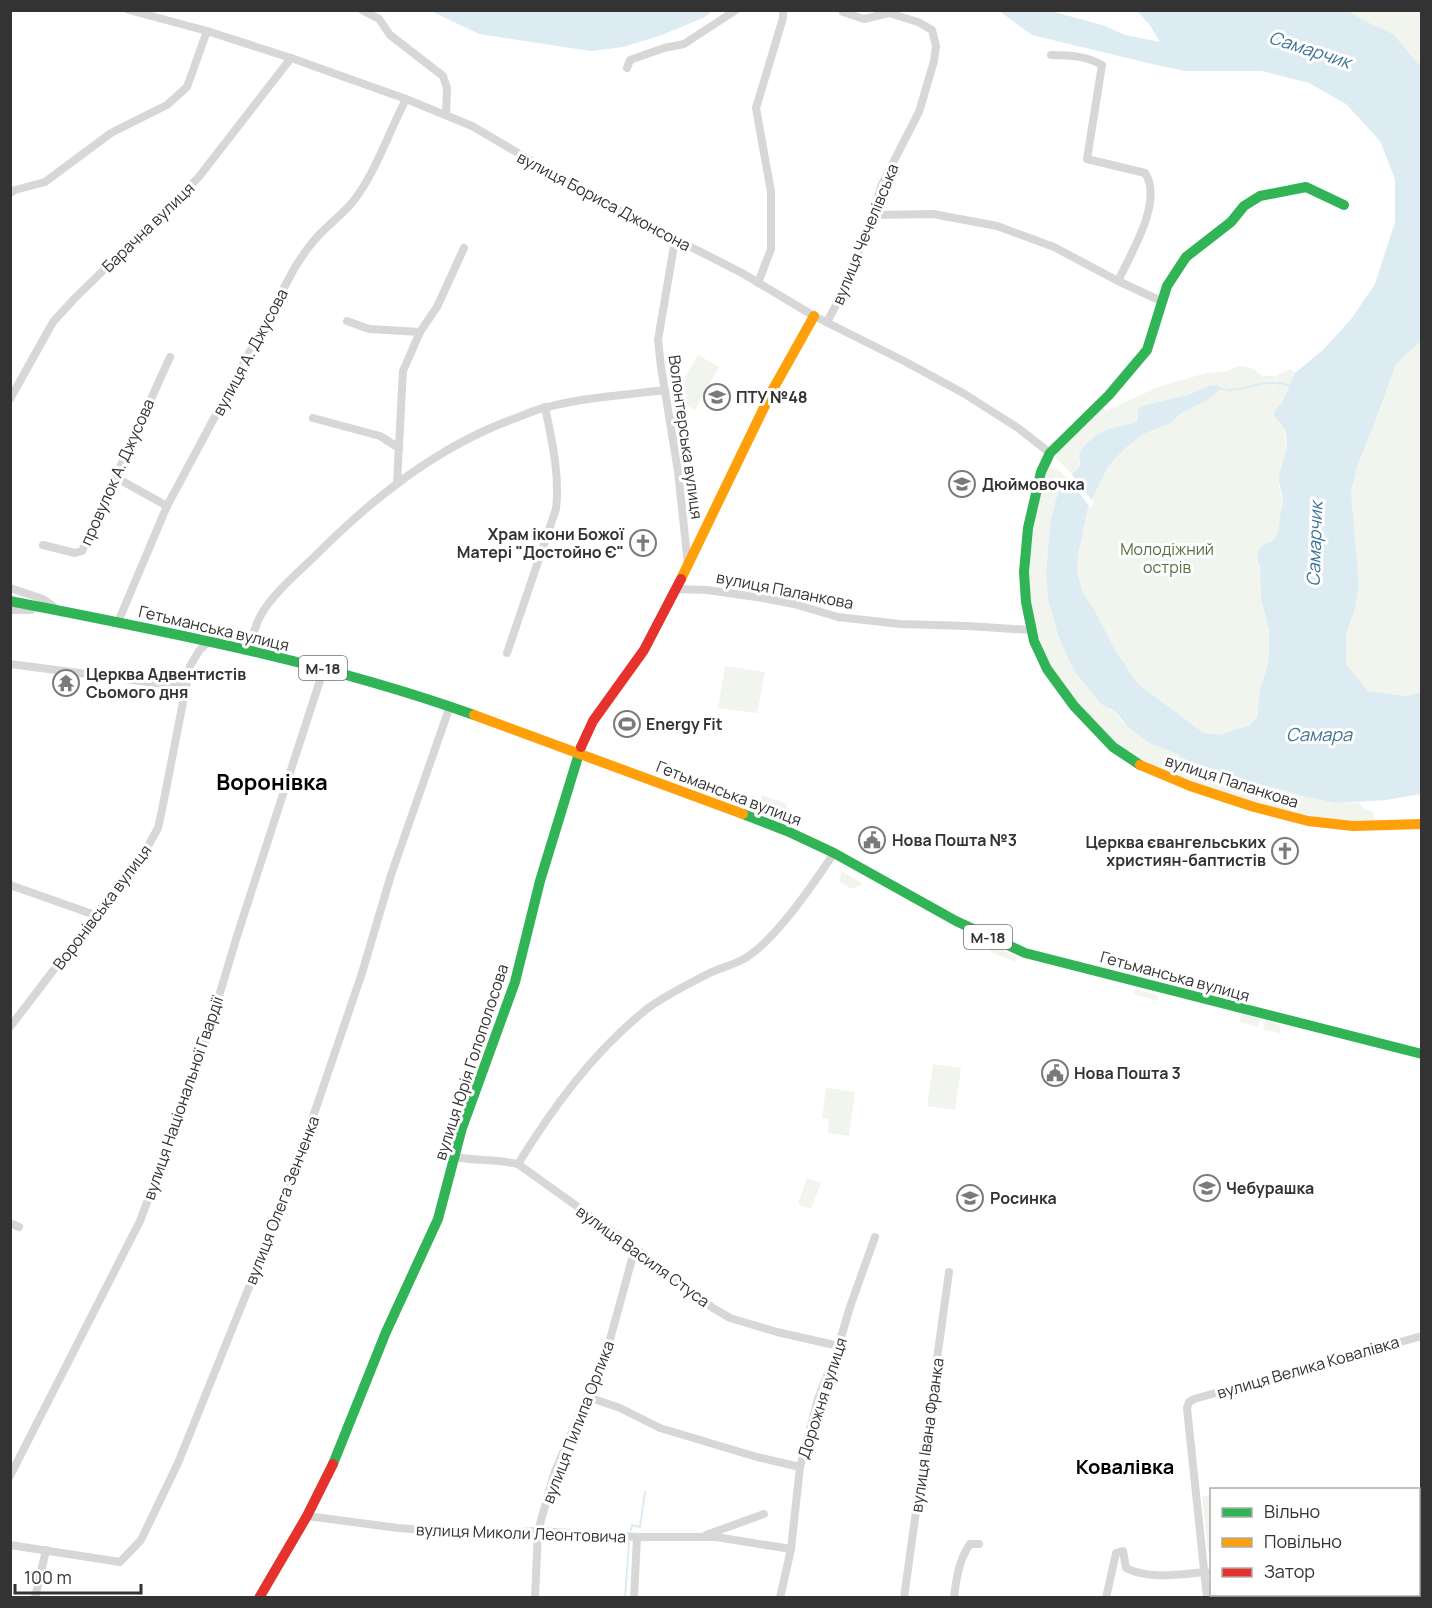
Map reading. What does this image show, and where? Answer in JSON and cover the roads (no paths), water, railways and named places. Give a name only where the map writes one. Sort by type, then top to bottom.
[{"type":"main road","points":[[1050,453],[1109,395],[1147,350],[1161,300],[1167,286],[1186,257],[1231,222],[1244,206],[1260,196],[1306,187],[1344,205]]},
{"type":"main road","name":"Волонтерська вулиця","points":[[579,752],[593,721],[644,650],[688,566],[762,411],[814,316]]},
{"type":"main road","name":"вулиця Паланкова","points":[[1050,453],[1037,483],[1028,528],[1024,572],[1031,630],[1047,669],[1074,706],[1113,747],[1150,770],[1190,786],[1254,807],[1308,821],[1353,826],[1422,824]]},
{"type":"main road","name":"Гетьманська вулиця","points":[[10,601],[210,640],[324,668],[450,706],[787,831],[834,853],[956,921],[1025,953],[1422,1054]]},
{"type":"main road","name":"вулиця Юрія Голополосова","points":[[259,1598],[307,1516],[347,1434],[386,1332],[438,1219],[462,1128],[515,982],[540,881],[579,752]]},
{"type":"street","name":"вулиця Бориса Джонсона","points":[[129,10],[207,31],[291,58],[406,99],[472,126],[596,198],[742,273],[814,316],[963,393],[1018,428],[1050,453]]},
{"type":"street","points":[[362,10],[379,19],[390,35],[443,76],[447,88],[446,115]]},
{"type":"street","points":[[627,68],[630,60],[663,48],[684,44],[736,10]]},
{"type":"street","points":[[758,283],[771,249],[771,192],[756,108],[783,18],[783,10]]},
{"type":"street","name":"вулиця Чечелівська","points":[[827,322],[843,292],[873,215],[881,186],[919,112],[934,61],[932,30],[918,22],[889,13],[864,19],[843,12]]},
{"type":"street","points":[[10,193],[45,182],[111,133],[167,105],[187,87],[207,31]]},
{"type":"street","points":[[1051,55],[1091,58],[1102,64],[1087,159],[1145,173],[1150,180],[1151,192],[1142,232],[1118,281]]},
{"type":"street","name":"Барачна вулиця","points":[[10,399],[53,322],[198,178],[291,58]]},
{"type":"street","name":"вулиця А. Джусова","points":[[118,622],[167,506],[304,250],[327,226],[344,214],[357,196],[372,172],[389,131],[406,99]]},
{"type":"street","points":[[873,215],[933,214],[997,226],[1054,247],[1118,281],[1161,300]]},
{"type":"street","name":"Волонтерська вулиця","points":[[675,240],[658,340],[678,471],[688,566]]},
{"type":"street","points":[[397,483],[403,371],[420,332],[437,307],[464,248]]},
{"type":"street","points":[[347,321],[369,329],[420,332]]},
{"type":"street","name":"провулок А. Джусова","points":[[43,545],[75,554],[82,551],[170,357]]},
{"type":"street","points":[[249,650],[261,614],[351,520],[397,483],[447,450],[494,426],[545,407],[582,399],[665,390]]},
{"type":"street","points":[[507,653],[556,509],[557,472],[545,407]]},
{"type":"street","points":[[313,418],[380,435],[399,448]]},
{"type":"street","points":[[115,477],[167,506]]},
{"type":"street","points":[[10,588],[43,599],[59,611]]},
{"type":"street","name":"вулиця Паланкова","points":[[676,589],[707,590],[763,598],[838,617],[900,624],[1031,630]]},
{"type":"street","points":[[10,610],[59,611]]},
{"type":"street","name":"Воронівська вулиця","points":[[10,1027],[147,848],[158,828],[190,666],[199,651],[210,640]]},
{"type":"street","points":[[10,664],[186,687]]},
{"type":"street","name":"вулиця Національної Гвардії","points":[[10,1476],[140,1221],[198,1066],[244,914],[324,668]]},
{"type":"street","name":"вулиця Олега Зенченка","points":[[46,1550],[120,1562],[141,1540],[146,1530],[178,1463],[260,1260],[316,1108],[362,973],[391,875],[450,706]]},
{"type":"street","points":[[518,1164],[550,1113],[595,1058],[621,1032],[644,1011],[705,975],[744,959],[778,930],[834,853]]},
{"type":"street","points":[[10,885],[95,915]]},
{"type":"street","name":"вулиця Василя Стуса","points":[[455,1157],[481,1161],[499,1160],[518,1164],[713,1308],[730,1318],[777,1332],[839,1346]]},
{"type":"street","points":[[10,1223],[19,1227]]},
{"type":"street","name":"Дорожня вулиця","points":[[780,1598],[791,1549],[800,1467],[818,1399],[839,1346],[875,1237]]},
{"type":"street","name":"вулиця Пилипа Орлика","points":[[535,1598],[538,1531],[554,1474],[608,1347],[634,1248]]},
{"type":"street","name":"вулиця Івана Франка","points":[[904,1598],[949,1272]]},
{"type":"street","name":"вулиця Велика Ковалівка","points":[[1206,1572],[1187,1407],[1194,1399],[1422,1336]]},
{"type":"street","points":[[588,1397],[620,1408],[660,1428],[757,1457],[800,1467]]},
{"type":"street","name":"вулиця Миколи Леонтовича","points":[[699,1537],[764,1514]]},
{"type":"street","name":"вулиця Миколи Леонтовича","points":[[307,1516],[398,1528],[475,1534],[538,1531],[637,1538],[716,1537],[791,1549]]},
{"type":"street","points":[[634,1598],[637,1538]]},
{"type":"street","points":[[954,1598],[963,1553],[970,1544],[979,1544]]},
{"type":"street","points":[[10,1545],[46,1550],[34,1598]]},
{"type":"street","points":[[1106,1598],[1116,1553],[1123,1551],[1126,1568],[1133,1572],[1169,1575],[1206,1572],[1207,1598]]},
{"type":"water","points":[[712,10],[705,17],[662,35],[623,47],[591,51],[479,34],[431,11]]},
{"type":"water","name":"Самара","points":[[999,11],[1051,11],[1105,26],[1125,35],[1160,42],[1149,24],[1137,11],[1348,11],[1393,34],[1421,67],[1421,341],[1396,364],[1358,464],[1351,492],[1359,585],[1355,609],[1346,634],[1346,664],[1368,691],[1407,696],[1421,692],[1421,794],[1386,800],[1337,803],[1246,782],[1211,768],[1202,772],[1200,765],[1151,744],[1127,726],[1116,712],[1101,704],[1076,673],[1058,635],[1048,599],[1046,575],[1050,524],[1056,499],[1065,477],[1077,470],[1080,464],[1079,454],[1086,444],[1098,434],[1111,428],[1134,423],[1138,420],[1138,409],[1145,405],[1188,395],[1209,386],[1216,385],[1228,390],[1219,390],[1209,399],[1180,414],[1171,423],[1143,434],[1123,450],[1108,467],[1088,507],[1078,555],[1077,572],[1083,593],[1115,650],[1138,684],[1204,733],[1219,735],[1250,725],[1257,717],[1260,689],[1269,660],[1269,630],[1261,599],[1260,566],[1257,558],[1259,550],[1264,544],[1273,541],[1278,532],[1283,500],[1279,476],[1287,448],[1285,431],[1274,416],[1275,410],[1283,401],[1295,373],[1324,349],[1352,318],[1375,284],[1395,222],[1395,179],[1380,141],[1346,104],[1309,83],[1262,71],[1185,71],[1152,64],[1032,35]]},
{"type":"waterway","points":[[1228,390],[1266,383],[1290,386]]},
{"type":"waterway","points":[[631,1530],[632,1525],[640,1527],[645,1492]]},
{"type":"waterway","points":[[625,1598],[629,1542]]},
{"type":"place","name":"ПТУ №48","points":[[717,397]]},
{"type":"place","name":"Дюймовочка","points":[[962,484]]},
{"type":"place","name":"Храм ікони Божої Матері \"Достойно Є\"","points":[[643,543]]},
{"type":"place","name":"Церква Адвентистів Сьомого дня","points":[[66,683]]},
{"type":"place","name":"Energy Fit","points":[[627,724]]},
{"type":"place","name":"Нова Пошта №3","points":[[872,840]]},
{"type":"place","name":"Церква євангельських християн-баптистів","points":[[1285,851]]},
{"type":"place","name":"Нова Пошта 3","points":[[1055,1073]]},
{"type":"place","name":"Чебурашка","points":[[1207,1188]]},
{"type":"place","name":"Росинка","points":[[970,1198]]},
{"type":"district","name":"Воронівка","points":[[272,782]]},
{"type":"district","name":"Ковалівка","points":[[1125,1466]]},
{"type":"water label","name":"Самарчик","points":[[1310,49]]},
{"type":"water label","name":"Самарчик","points":[[1314,544]]},
{"type":"park label","name":"Молодіжний острів","points":[[1167,558]]}]
